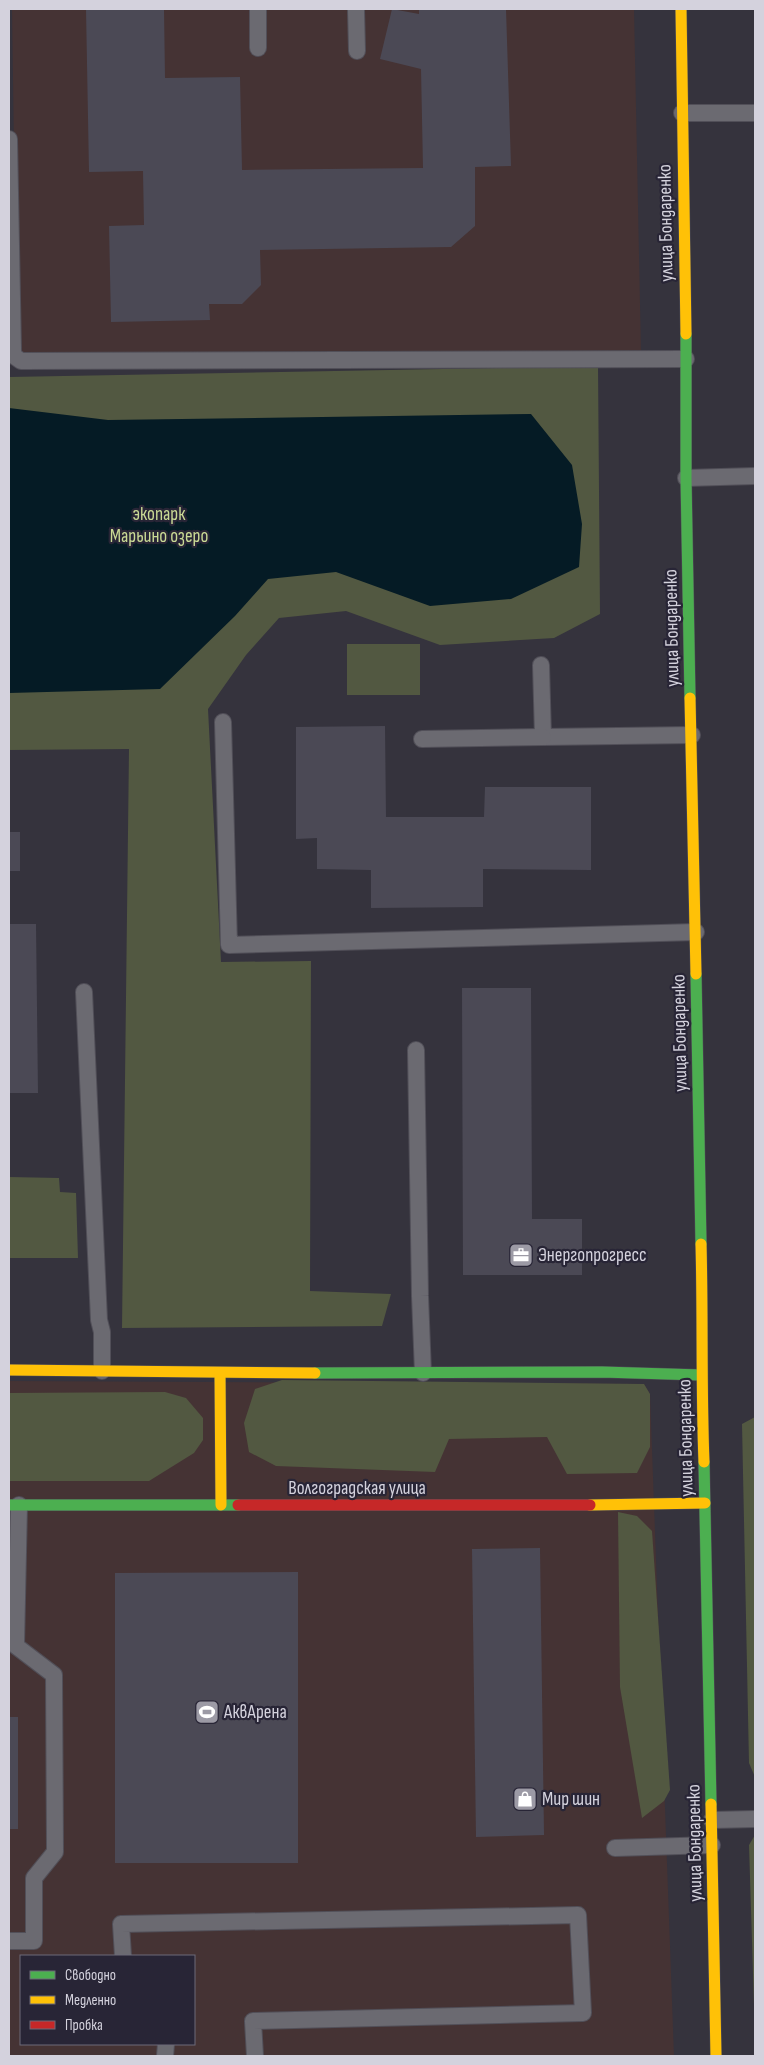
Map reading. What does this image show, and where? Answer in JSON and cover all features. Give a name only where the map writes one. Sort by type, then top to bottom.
[{"type":"street","name":"улица Бондаренко","points":[[681,9],[686,478],[716,2056]]},
{"type":"street","points":[[9,1370],[220,1373],[602,1372],[702,1375]]},
{"type":"street","points":[[220,1373],[221,1505]]},
{"type":"street","name":"Волгоградская улица","points":[[14,1505],[568,1505],[705,1503]]},
{"type":"lane","points":[[258,9],[258,48]]},
{"type":"lane","points":[[356,9],[357,51]]},
{"type":"lane","points":[[682,113],[755,113]]},
{"type":"lane","points":[[9,139],[11,329],[14,356],[21,361],[686,359]]},
{"type":"lane","points":[[686,478],[755,476]]},
{"type":"lane","points":[[541,665],[543,738]]},
{"type":"lane","points":[[222,722],[229,945],[696,932]]},
{"type":"lane","points":[[422,739],[692,735]]},
{"type":"lane","points":[[84,992],[99,1320],[102,1332],[102,1371]]},
{"type":"lane","points":[[416,1050],[423,1373]]},
{"type":"lane","points":[[9,1941],[34,1941],[34,1878],[55,1852],[54,1675],[16,1646],[14,1505]]},
{"type":"lane","points":[[712,1820],[755,1819]]},
{"type":"lane","points":[[615,1848],[712,1845]]},
{"type":"lane","points":[[123,1955],[121,1924],[578,1916],[583,2013],[253,2020],[255,2056]]},
{"type":"shaded area","points":[[12,9],[634,9],[641,353],[17,355]]},
{"type":"shaded area","points":[[9,1381],[644,1384],[650,1394],[674,2056],[9,2056]]},
{"type":"green space","name":"экопарк Марьино озеро","points":[[598,366],[600,614],[554,638],[440,645],[346,611],[279,618],[246,655],[208,709],[221,962],[311,961],[310,1291],[391,1294],[382,1326],[122,1328],[129,749],[9,750],[9,377]]},
{"type":"green space","points":[[347,644],[420,644],[420,695],[347,695]]},
{"type":"green space","points":[[9,1177],[59,1178],[60,1192],[76,1193],[78,1258],[9,1258]]},
{"type":"green space","points":[[282,1380],[644,1384],[650,1394],[650,1447],[637,1473],[567,1474],[547,1437],[449,1439],[435,1472],[276,1466],[249,1452],[244,1423],[255,1389]]},
{"type":"green space","points":[[165,1392],[186,1398],[203,1418],[203,1440],[194,1453],[149,1481],[9,1481],[9,1393]]},
{"type":"green space","points":[[755,1417],[755,1777],[749,1763],[742,1424]]},
{"type":"green space","points":[[618,1512],[637,1516],[652,1531],[670,1790],[664,1801],[642,1818],[620,1687]]},
{"type":"green space","points":[[755,1835],[755,2038],[749,1845]]},
{"type":"water","name":"экопарк Марьино озеро","points":[[9,408],[108,420],[531,414],[572,465],[582,524],[579,567],[511,599],[430,606],[336,572],[268,579],[235,616],[160,689],[9,693]]},
{"type":"building","points":[[86,9],[164,9],[165,78],[240,77],[242,170],[423,168],[421,69],[380,59],[392,9],[419,14],[419,9],[506,9],[511,166],[475,167],[475,226],[451,247],[260,250],[261,285],[242,304],[209,304],[210,320],[111,322],[109,226],[144,225],[143,171],[89,172]]},
{"type":"building","points":[[385,726],[386,817],[484,817],[485,787],[591,787],[591,870],[483,869],[483,907],[371,908],[371,870],[317,869],[317,838],[296,839],[296,727]]},
{"type":"building","points":[[9,832],[20,832],[20,871],[9,871]]},
{"type":"building","points":[[9,924],[36,924],[38,1093],[9,1093]]},
{"type":"building","points":[[462,988],[531,988],[532,1219],[582,1219],[582,1275],[463,1275]]},
{"type":"building","points":[[540,1548],[544,1835],[476,1837],[472,1549]]},
{"type":"building","name":"АквАрена","points":[[298,1572],[298,1863],[115,1863],[115,1573]]},
{"type":"building","points":[[9,1717],[18,1717],[18,1829],[9,1829]]},
{"type":"traffic: fast","points":[[686,334],[686,478],[690,698]]},
{"type":"traffic: fast","points":[[696,974],[701,1244]]},
{"type":"traffic: fast","points":[[315,1373],[602,1372],[701,1375]]},
{"type":"traffic: fast","points":[[704,1462],[711,1804]]},
{"type":"traffic: fast","points":[[9,1505],[238,1505]]},
{"type":"traffic: slow","points":[[681,9],[686,334]]},
{"type":"traffic: slow","points":[[690,698],[696,974]]},
{"type":"traffic: slow","points":[[701,1244],[704,1462]]},
{"type":"traffic: slow","points":[[9,1370],[315,1373]]},
{"type":"traffic: slow","points":[[220,1373],[221,1505]]},
{"type":"traffic: slow","points":[[590,1505],[705,1503]]},
{"type":"traffic: slow","points":[[711,1804],[716,2056]]},
{"type":"traffic: jam","points":[[238,1505],[590,1505]]},
{"type":"place","name":"Энергопрогресс","points":[[521,1255]]},
{"type":"place","name":"АквАрена","points":[[207,1712]]},
{"type":"place","name":"Мир шин","points":[[525,1799]]}]
